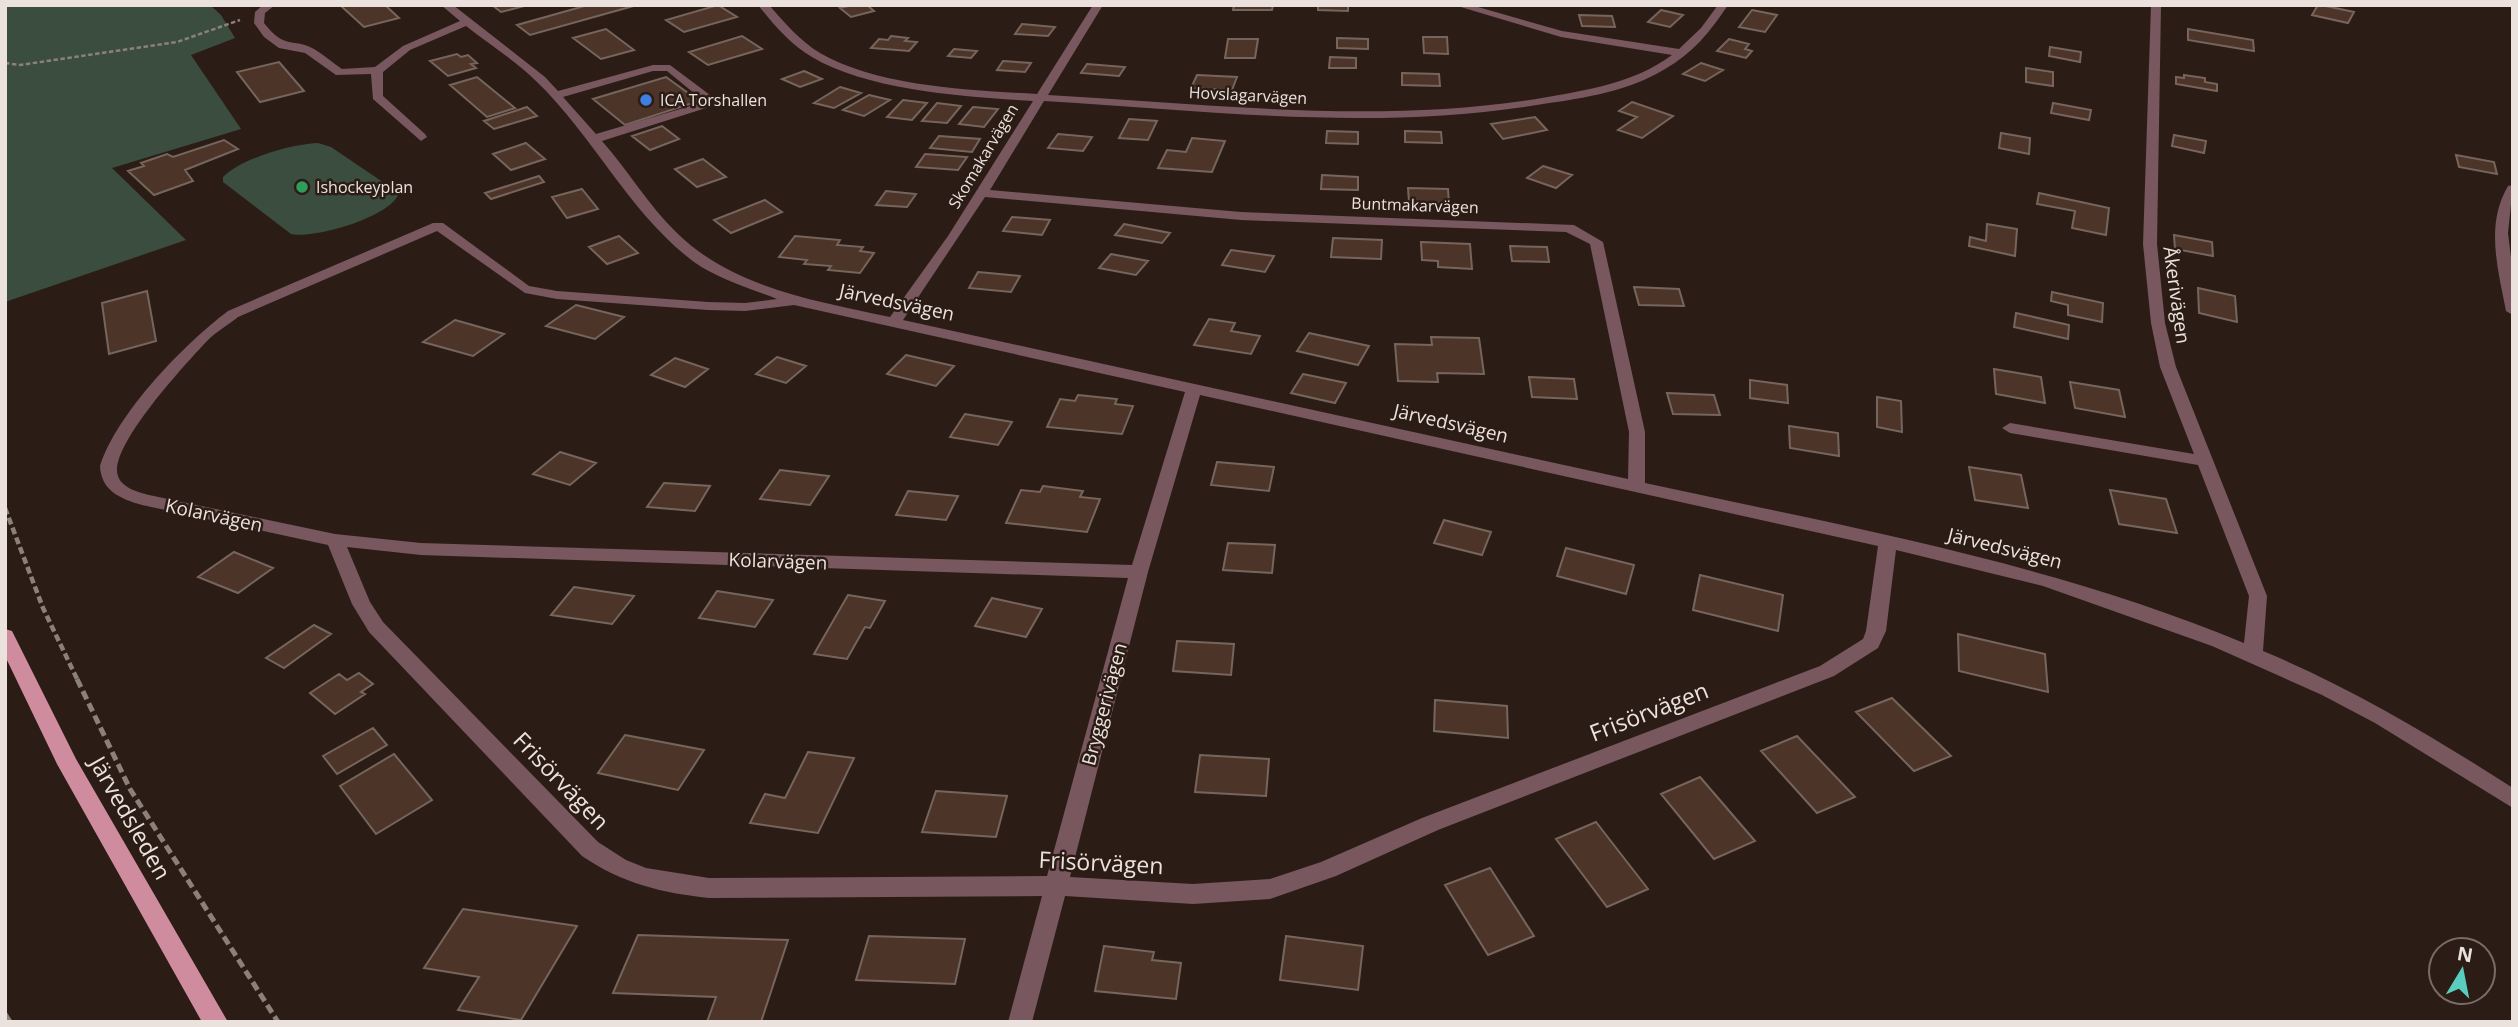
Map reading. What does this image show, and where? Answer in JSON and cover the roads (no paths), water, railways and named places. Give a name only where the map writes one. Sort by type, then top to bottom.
[{"type":"main road","name":"Järvedsleden","points":[[5,636],[68,764],[215,1022]]},
{"type":"street","name":"Järvedsvägen","points":[[446,5],[541,79],[594,139],[650,212],[701,260],[758,288],[796,301],[1636,485],[2076,587],[2253,656],[2338,696],[2432,746],[2513,799]]},
{"type":"street","name":"Hovslagarvägen","points":[[763,5],[810,51],[869,76],[936,88],[1040,97],[1339,116],[1466,113],[1514,107],[1614,87],[1662,68],[1694,44],[1723,5]]},
{"type":"street","name":"Skomakarvägen","points":[[893,323],[982,193],[1098,5]]},
{"type":"street","points":[[1459,5],[1550,32],[1682,53]]},
{"type":"street","name":"Åkerivägen","points":[[2156,5],[2150,244],[2158,323],[2168,367],[2258,596],[2253,656]]},
{"type":"street","points":[[265,9],[258,16],[262,30],[283,46],[308,50],[340,73],[378,70]]},
{"type":"street","points":[[421,137],[377,97],[375,77],[378,70],[394,57],[433,35],[468,22]]},
{"type":"street","points":[[556,96],[653,68],[670,68],[706,97],[702,106],[594,139]]},
{"type":"street","points":[[2513,188],[2506,200],[2499,227],[2513,311]]},
{"type":"street","name":"Buntmakarvägen","points":[[982,193],[1241,216],[1569,228],[1589,236],[1596,242],[1637,432],[1636,485]]},
{"type":"street","name":"Kolarvägen","points":[[796,301],[745,307],[708,306],[557,295],[525,289],[438,226],[233,314],[204,336],[161,386],[115,449],[108,465],[109,474],[117,489],[132,497],[335,540],[476,551],[1139,572]]},
{"type":"street","name":"Bryggerivägen","points":[[1020,1022],[1139,572],[1194,387]]},
{"type":"street","points":[[2010,428],[2206,461]]},
{"type":"street","name":"Frisörvägen","points":[[335,540],[361,604],[376,627],[590,849],[611,865],[659,882],[709,888],[1057,886],[1193,894],[1270,889],[1328,869],[1430,824],[1827,671],[1871,643],[1882,604],[1888,542]]},
{"type":"place","name":"ICA Torshallen","points":[[646,100]]},
{"type":"place","name":"Ishockeyplan","points":[[302,187]]}]
